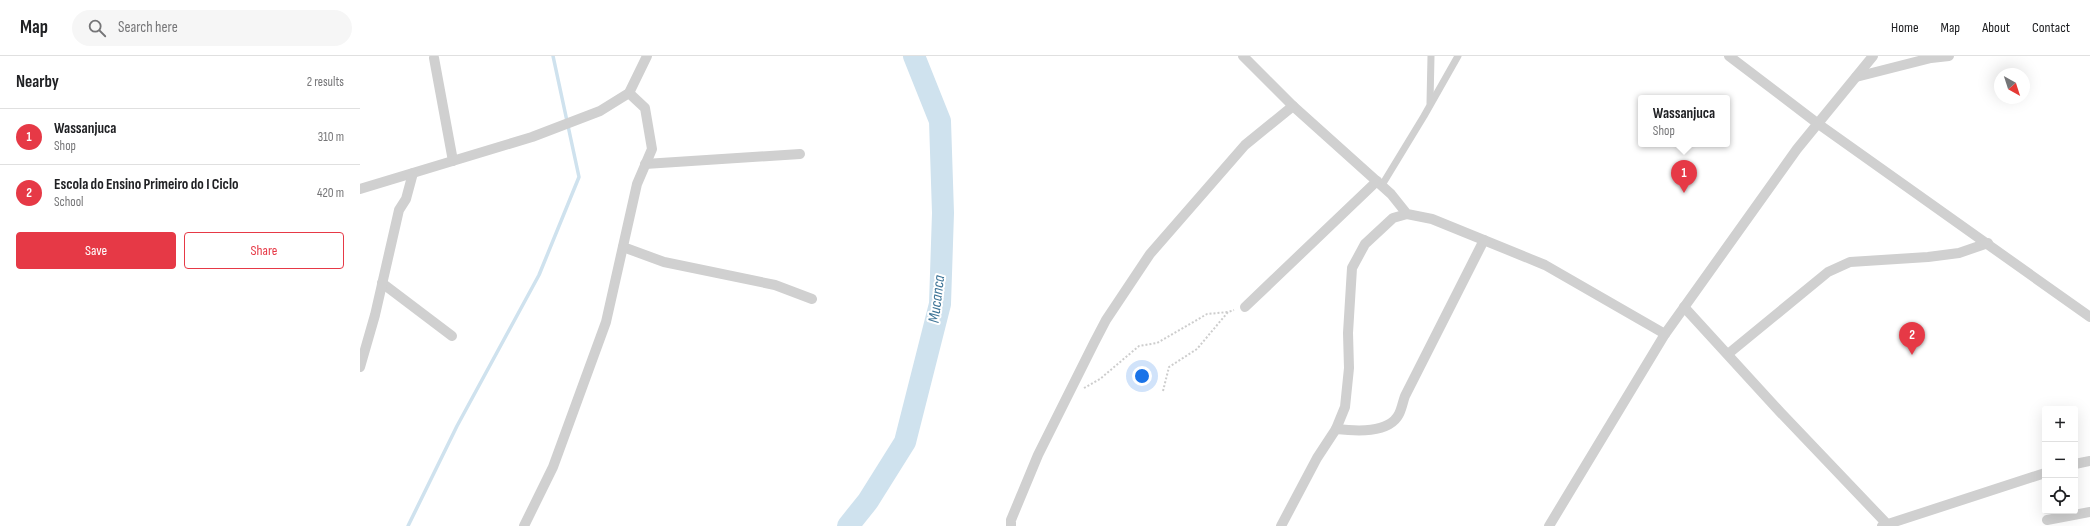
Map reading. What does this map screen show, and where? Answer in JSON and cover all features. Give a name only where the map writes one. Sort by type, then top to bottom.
[{"type":"street","points":[[361,187],[413,174],[532,137],[600,111],[629,93],[647,56]]},
{"type":"street","points":[[1244,56],[1293,106],[1380,183],[1408,214]]},
{"type":"street","points":[[1430,105],[1431,56]]},
{"type":"street","points":[[1245,307],[1380,183],[1430,105],[1458,56]]},
{"type":"street","points":[[1729,56],[1817,123],[1988,243],[2090,317]]},
{"type":"street","points":[[1856,77],[1931,58],[1949,56]]},
{"type":"street","points":[[434,58],[453,161]]},
{"type":"street","points":[[1549,526],[1665,334],[1817,123],[1856,77],[1867,58]]},
{"type":"street","points":[[524,526],[553,467],[606,322],[637,184],[652,149],[645,108],[629,93]]},
{"type":"street","points":[[1011,526],[1011,520],[1038,454],[1106,320],[1150,254],[1245,145],[1293,106]]},
{"type":"street","points":[[645,164],[800,154]]},
{"type":"street","points":[[360,367],[376,315],[399,210],[406,199],[413,174]]},
{"type":"street","points":[[1281,526],[1317,458],[1336,430],[1345,407],[1349,368],[1348,333],[1352,268],[1365,244],[1393,218],[1408,214],[1432,219],[1544,265],[1665,334]]},
{"type":"street","points":[[1336,430],[1358,432],[1384,427],[1399,415],[1405,396],[1484,240]]},
{"type":"street","points":[[1728,354],[1828,272],[1838,266],[1850,262],[1928,257],[1959,253],[1988,243]]},
{"type":"street","points":[[622,247],[664,262],[775,285],[812,299]]},
{"type":"street","points":[[382,283],[452,336]]},
{"type":"street","points":[[1684,307],[1884,525],[1901,523],[2042,474]]},
{"type":"street","points":[[2078,463],[2090,461]]},
{"type":"street","points":[[2047,520],[2090,512]]},
{"type":"path","points":[[1068,396],[1100,379],[1139,346],[1157,343],[1207,314],[1228,312],[1245,307]]},
{"type":"path","points":[[1163,390],[1169,367],[1197,349],[1228,312]]},
{"type":"waterway","points":[[408,526],[457,426],[539,275],[579,177],[553,56]]},
{"type":"waterway","name":"Mucanca","points":[[848,526],[868,501],[905,442],[940,304],[943,213],[940,121],[914,56]]},
{"type":"place","name":"Wassanjuca","points":[[1684,193]]},
{"type":"place","name":"Escola do Ensino Primeiro do I Ciclo","points":[[1912,355]]}]
